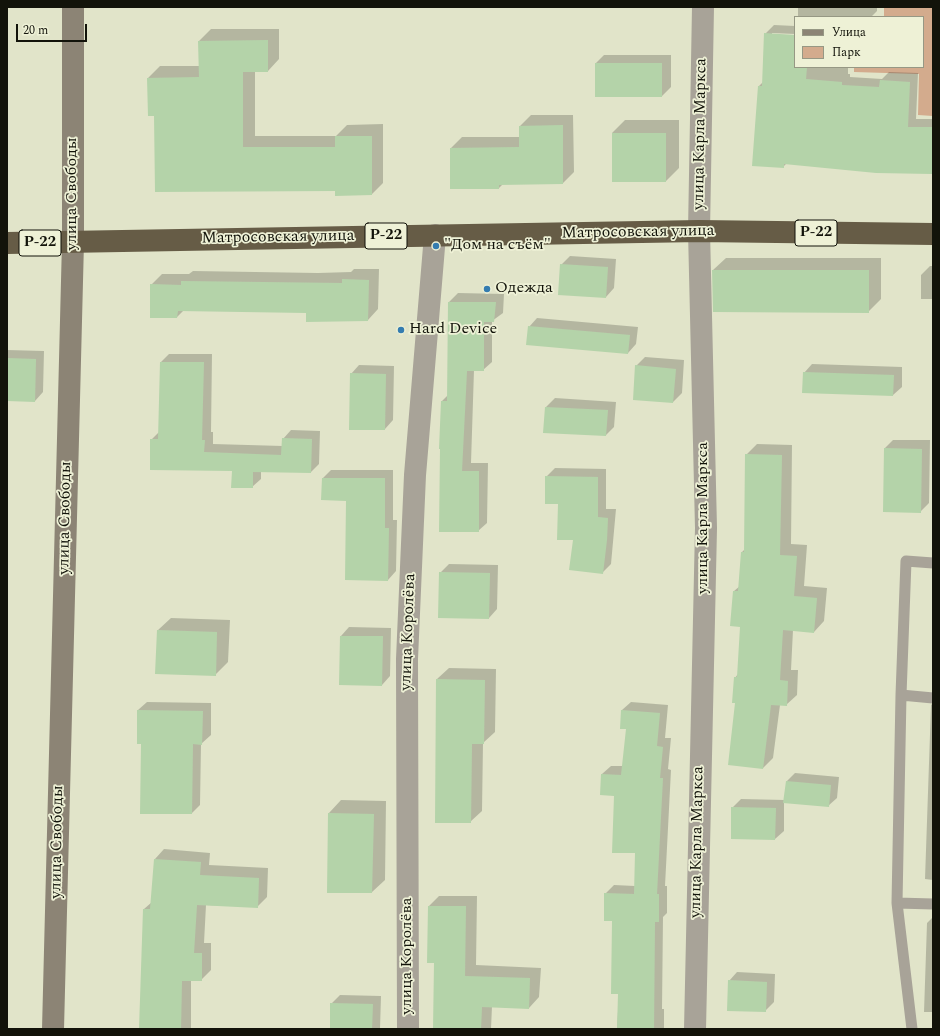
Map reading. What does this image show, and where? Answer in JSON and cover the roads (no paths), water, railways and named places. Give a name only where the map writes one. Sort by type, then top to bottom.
[{"type":"highway","name":"Матросовская улица","points":[[7,243],[699,232],[933,234]]},
{"type":"street","name":"улица Свободы","points":[[53,1029],[73,242],[73,7]]},
{"type":"street","name":"улица Карла Маркса","points":[[695,1029],[706,528],[699,232],[703,7]]},
{"type":"street","name":"улица Королёва","points":[[408,1029],[407,659],[415,475],[435,235]]},
{"type":"lane","points":[[912,1029],[897,903],[901,695],[906,561],[933,563]]},
{"type":"lane","points":[[901,695],[933,698]]},
{"type":"lane","points":[[897,903],[933,904]]},
{"type":"place","name":"\"Дом на съём\"","points":[[436,246]]},
{"type":"place","name":"Одежда","points":[[487,289]]},
{"type":"place","name":"Hard Device","points":[[401,330]]}]
